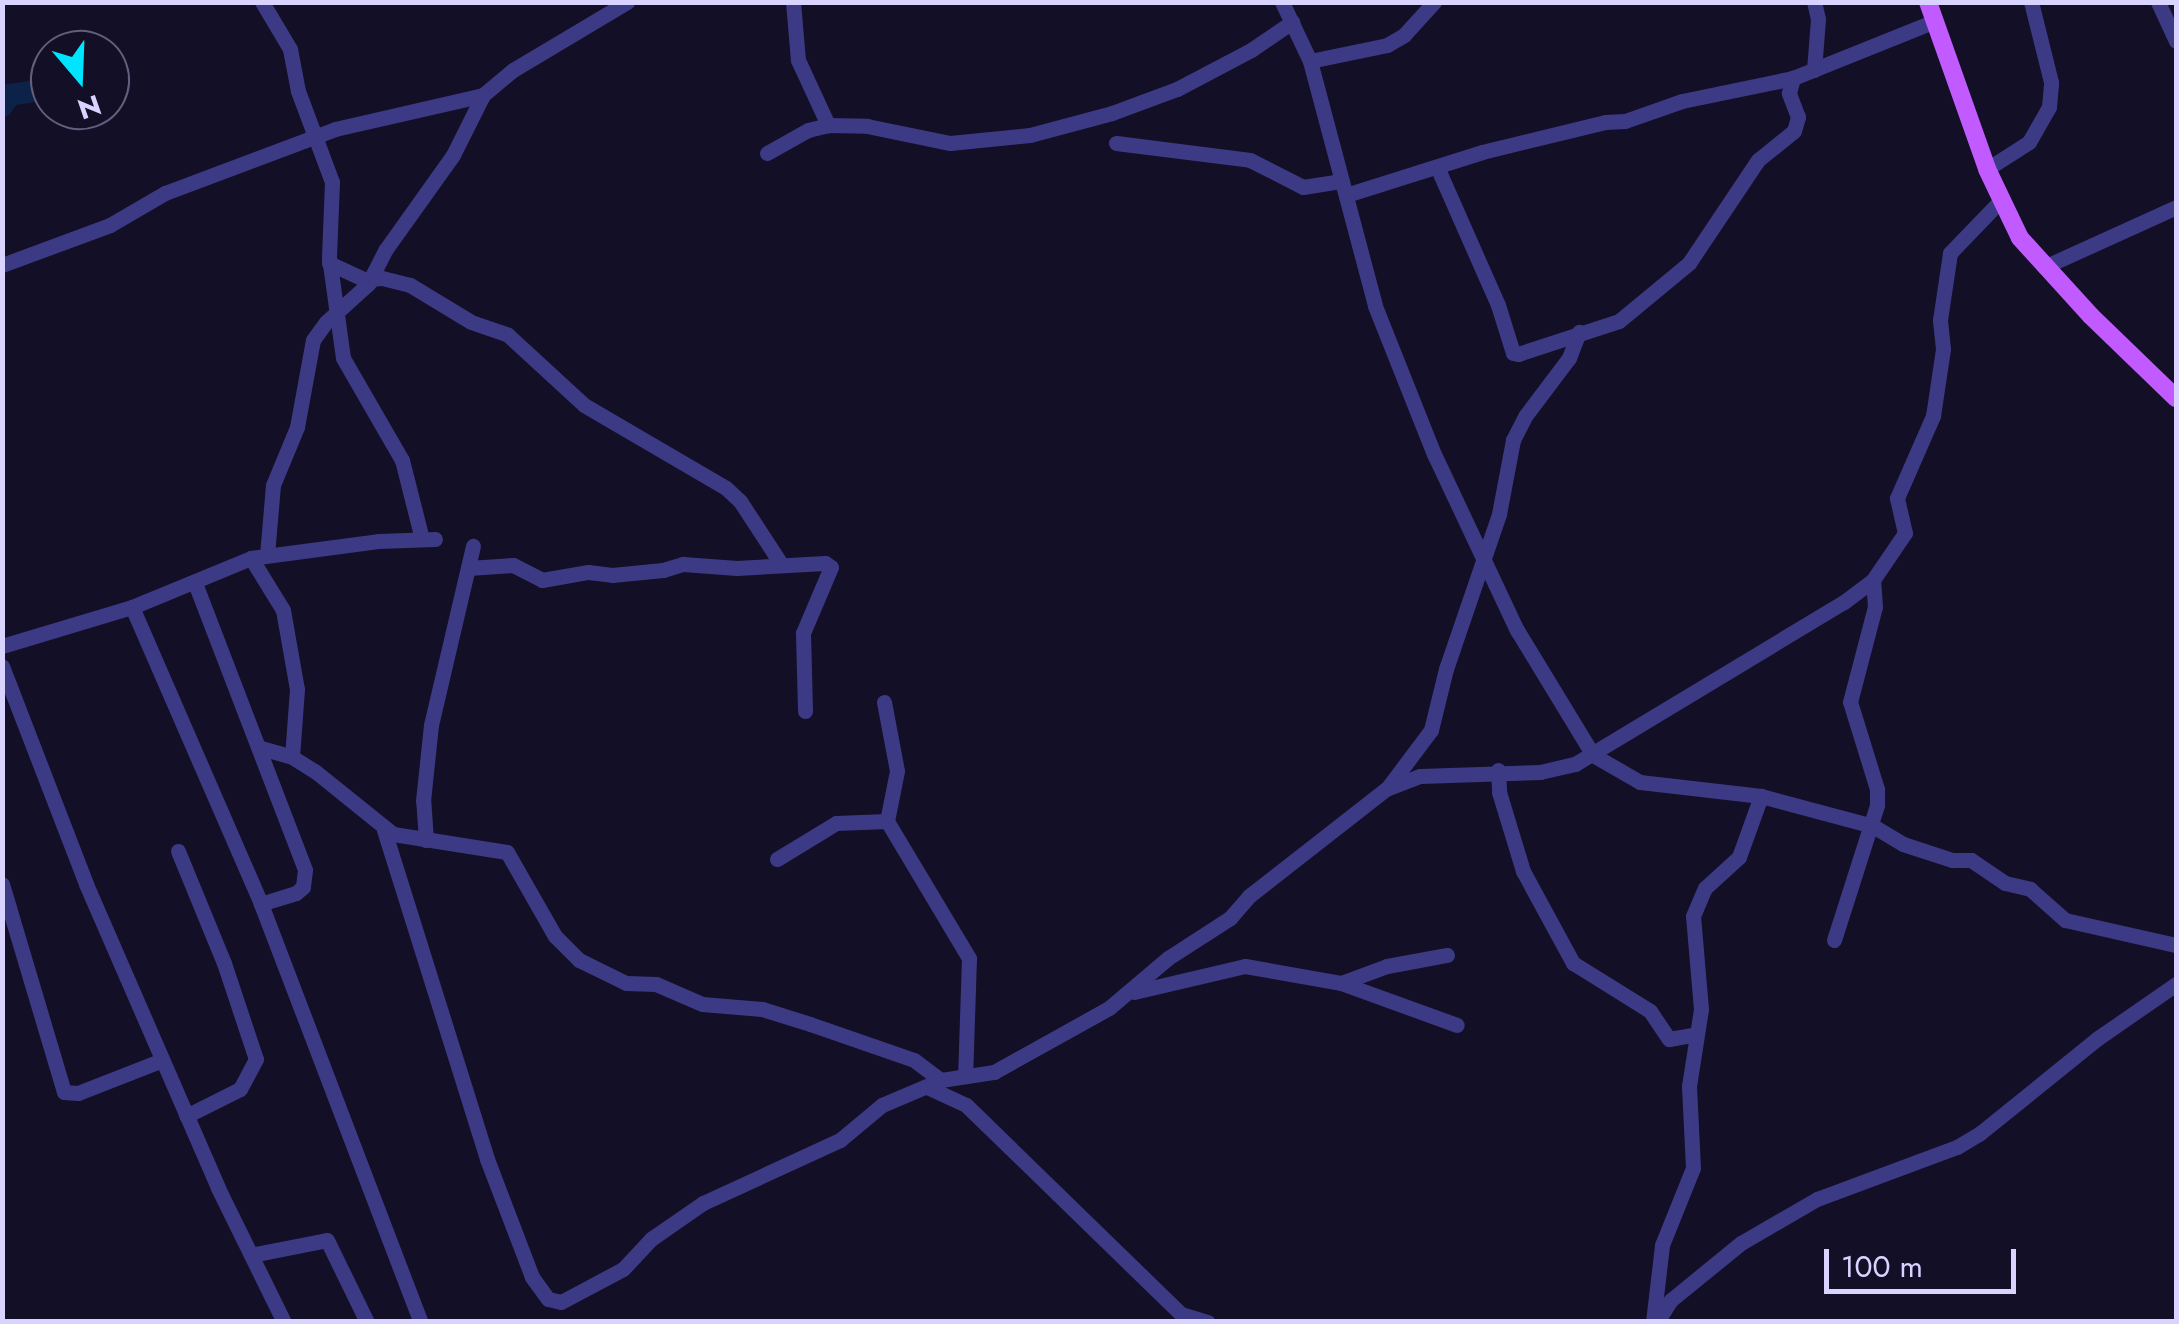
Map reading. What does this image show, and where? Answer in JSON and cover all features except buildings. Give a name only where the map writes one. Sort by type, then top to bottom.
[{"type":"main road","points":[[1931,12],[1987,168],[2020,238],[2044,267],[2176,398]]},
{"type":"street","points":[[2,646],[132,607],[259,556],[429,539],[402,460],[343,358],[330,262],[333,191],[317,136],[298,91],[290,50],[262,2]]},
{"type":"street","points":[[292,757],[298,690],[282,610],[259,556],[273,485],[297,426],[314,340],[336,312],[370,280],[386,250],[453,155],[483,95],[513,70],[628,2]]},
{"type":"street","points":[[793,2],[798,60],[828,125]]},
{"type":"street","points":[[1282,2],[1310,61],[1375,306],[1482,563],[1526,649],[1593,755],[1640,782],[1761,796],[1873,826],[1903,844],[1952,860],[1971,860],[2005,882],[2030,889],[2065,920],[2176,945]]},
{"type":"street","points":[[1310,61],[1387,45],[1404,35],[1434,2]]},
{"type":"street","points":[[1814,2],[1818,19],[1814,70]]},
{"type":"street","points":[[1987,168],[2029,142],[2049,107],[2050,82],[2031,2]]},
{"type":"street","points":[[2158,2],[2176,36]]},
{"type":"street","points":[[1116,143],[1250,160],[1303,187],[1344,188],[1438,169],[1503,147],[1625,121],[1682,100],[1793,78],[1931,12]]},
{"type":"street","points":[[767,153],[808,130],[828,125],[867,126],[950,144],[1030,135],[1112,113],[1178,88],[1239,57],[1292,22]]},
{"type":"street","points":[[1438,169],[1498,305],[1513,352],[1632,313],[1698,252],[1738,185],[1761,156],[1794,131],[1798,116],[1789,93],[1793,78]]},
{"type":"street","points":[[2,265],[110,225],[165,193],[361,120],[483,95]]},
{"type":"street","points":[[1386,789],[1420,776],[1498,770],[1540,772],[1593,755],[1874,580],[1905,534],[1898,498],[1932,416],[1950,253],[2000,201]]},
{"type":"street","points":[[2044,267],[2176,207]]},
{"type":"street","points":[[330,262],[370,280],[382,278],[410,285],[471,322],[508,334],[584,405],[726,488],[740,501],[781,564]]},
{"type":"street","points":[[384,830],[487,1158],[532,1277],[548,1299],[561,1302],[623,1269],[651,1239],[703,1202],[834,1144],[882,1104],[934,1083],[1010,1065],[1130,992],[1161,963],[1230,918],[1249,896],[1386,789],[1428,740],[1499,514],[1514,440],[1526,415],[1570,358],[1579,332]]},
{"type":"street","points":[[426,840],[423,801],[431,725],[473,546]]},
{"type":"street","points":[[468,568],[513,565],[542,580],[588,572],[663,570],[683,564],[737,568],[825,563],[831,568],[804,633],[806,711]]},
{"type":"street","points":[[1834,940],[1847,910],[1854,865],[1873,826],[1877,790],[1850,702],[1875,607],[1874,580]]},
{"type":"street","points":[[195,583],[261,748],[306,878],[296,892],[261,904]]},
{"type":"street","points":[[132,607],[261,904],[421,1322]]},
{"type":"street","points":[[2,666],[86,884],[186,1116],[284,1322]]},
{"type":"street","points":[[884,702],[897,771],[887,821],[968,958],[965,1076]]},
{"type":"street","points":[[261,748],[292,757],[384,830],[507,852],[554,936],[579,960],[626,983],[656,984],[702,1004],[762,1010],[914,1060],[934,1083],[966,1105],[1181,1314],[1208,1322]]},
{"type":"street","points":[[1498,770],[1500,792],[1523,872],[1574,963],[1650,1011],[1669,1038],[1696,1034]]},
{"type":"street","points":[[1655,1322],[1662,1245],[1693,1168],[1688,1086],[1701,1009],[1693,916],[1697,899],[1739,856],[1761,796]]},
{"type":"street","points":[[776,859],[836,823],[887,821]]},
{"type":"street","points":[[178,851],[224,963],[256,1060],[240,1089],[186,1116]]},
{"type":"street","points":[[2,884],[64,1092],[78,1093],[162,1060]]},
{"type":"street","points":[[1341,983],[1386,966],[1447,955]]},
{"type":"street","points":[[1130,992],[1245,966],[1341,983],[1457,1025]]},
{"type":"street","points":[[1655,1322],[1671,1300],[1757,1233],[1848,1186],[1968,1141],[2098,1038],[2176,984]]},
{"type":"street","points":[[251,1254],[327,1240],[367,1322]]},
{"type":"waterway","points":[[2,106],[10,95],[30,92]]}]
